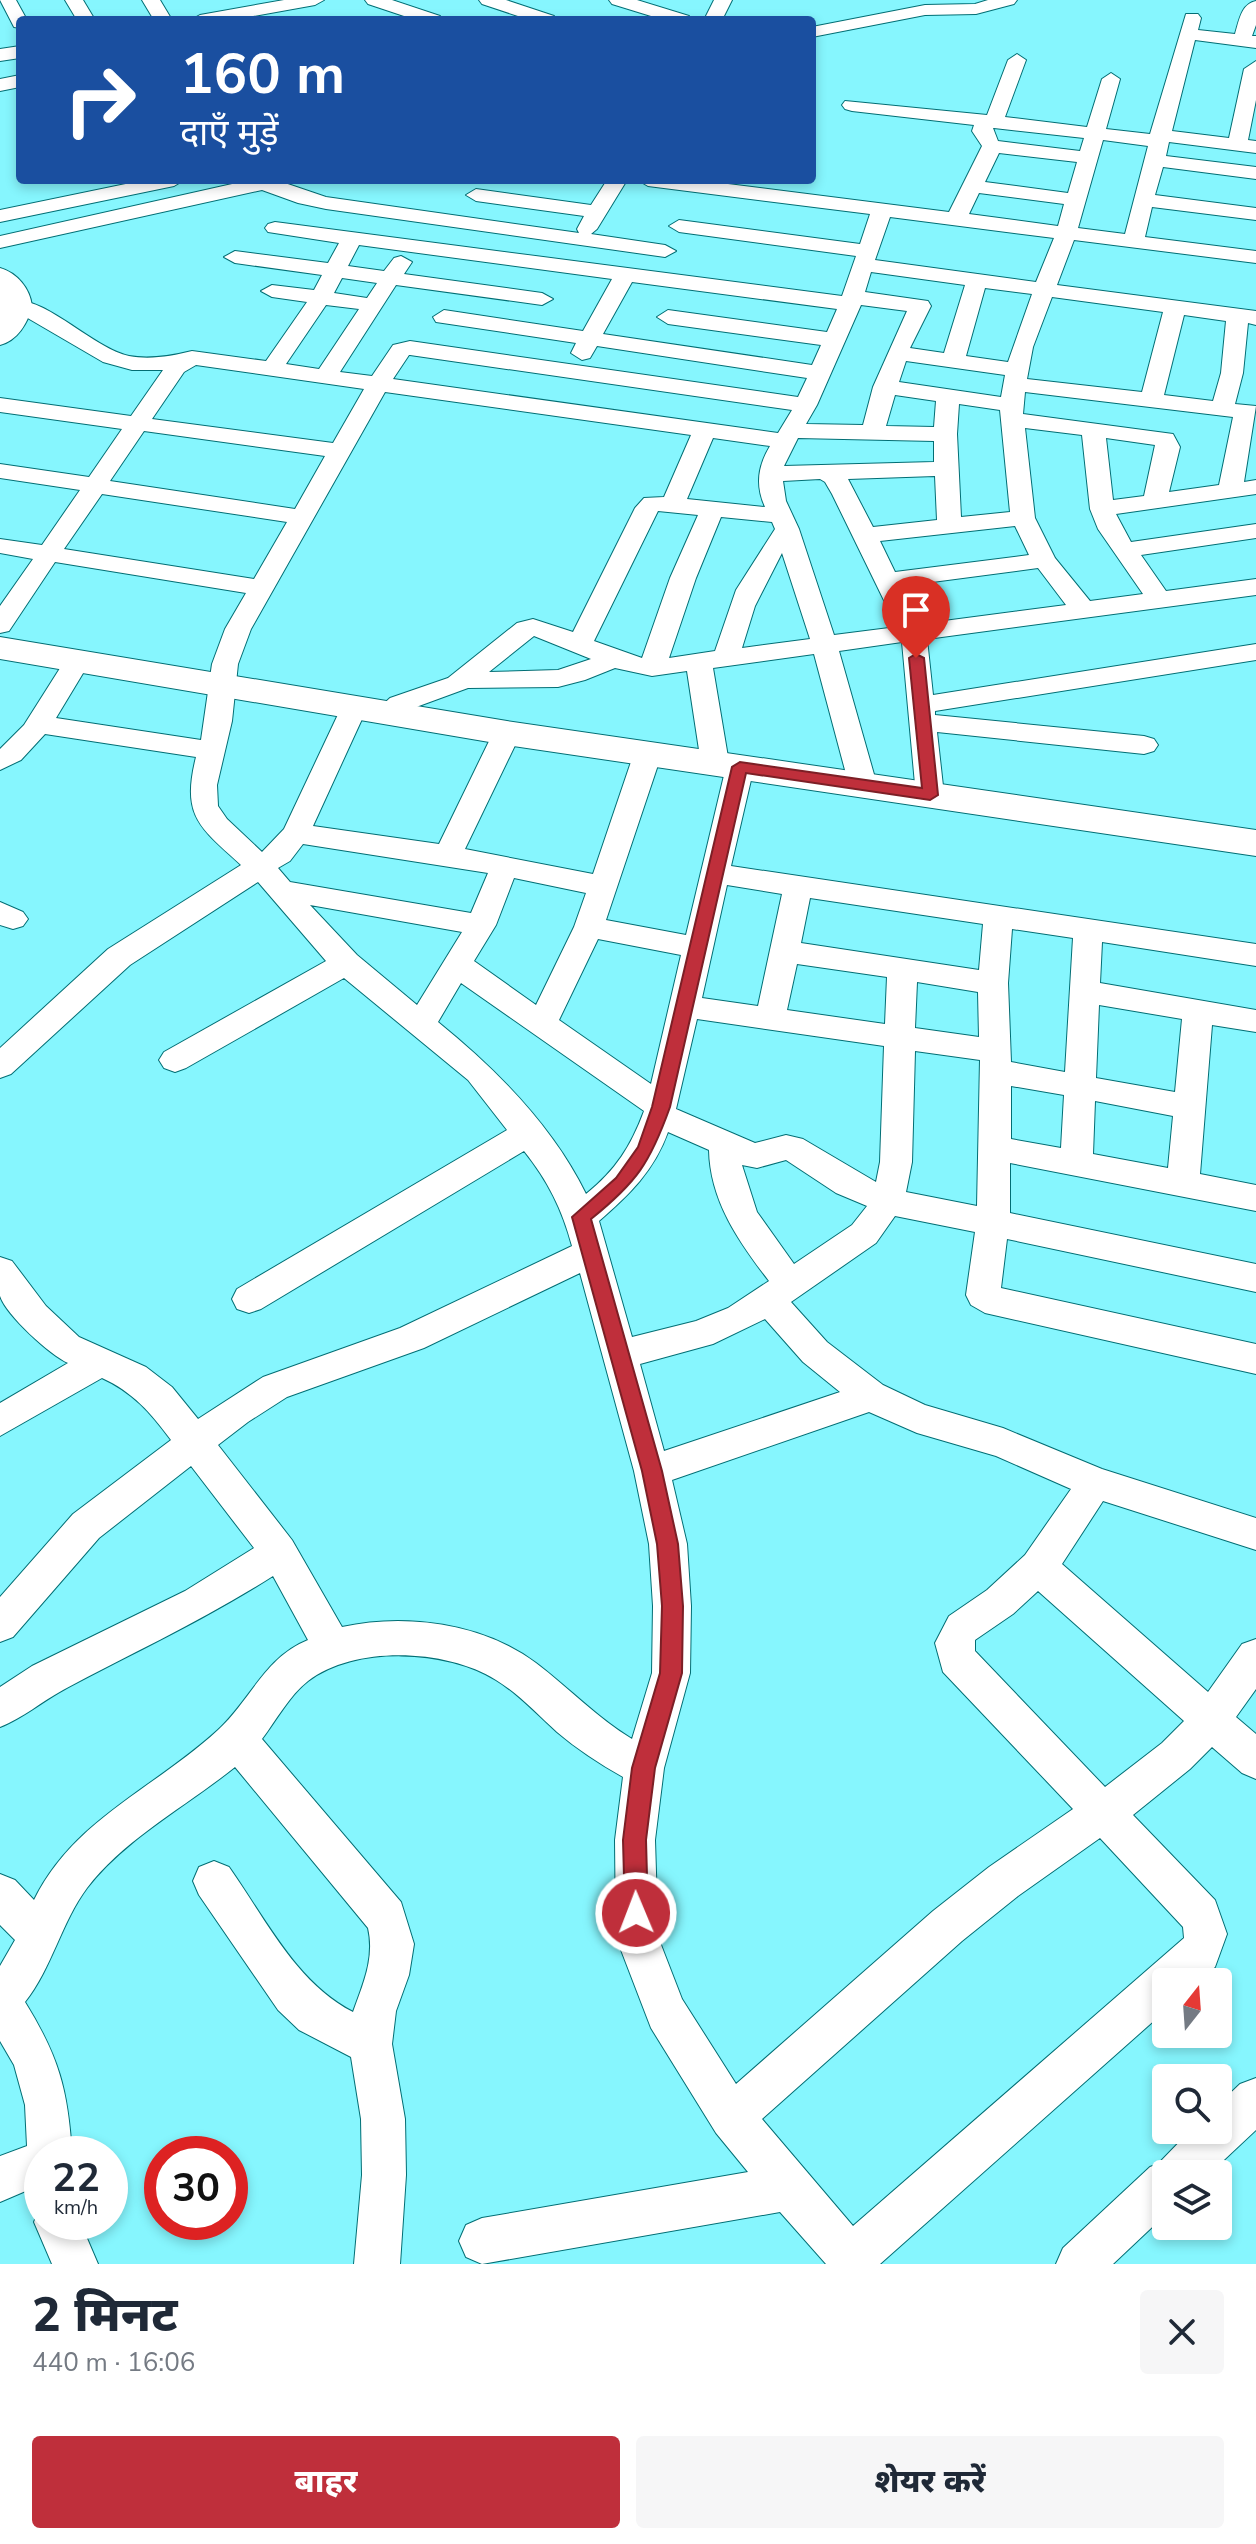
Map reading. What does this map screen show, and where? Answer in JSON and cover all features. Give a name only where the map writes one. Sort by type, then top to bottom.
[{"type":"street","points":[[223,16],[315,0]]},
{"type":"street","points":[[374,0],[422,16]]},
{"type":"street","points":[[488,0],[536,16]]},
{"type":"street","points":[[618,0],[670,16]]},
{"type":"street","points":[[816,31],[912,12],[965,10],[1001,1]]},
{"type":"street","points":[[1133,242],[1189,26],[1249,41],[1251,12],[1256,6]]},
{"type":"street","points":[[1017,60],[990,121],[982,131],[992,146],[1090,158]]},
{"type":"street","points":[[1083,609],[1044,560],[1023,518],[1013,395],[1045,289],[1077,200],[1111,79]]},
{"type":"street","points":[[1157,145],[1246,146],[1254,80]]},
{"type":"street","points":[[852,105],[1097,133],[1157,145],[1256,173]]},
{"type":"street","points":[[956,219],[992,146]]},
{"type":"street","points":[[0,216],[155,184]]},
{"type":"street","points":[[0,242],[252,184]]},
{"type":"street","points":[[272,184],[305,199],[326,203],[665,251]]},
{"type":"street","points":[[581,238],[614,184]]},
{"type":"street","points":[[679,184],[1256,257]]},
{"type":"street","points":[[972,186],[1077,200]]},
{"type":"street","points":[[651,279],[702,187]]},
{"type":"street","points":[[441,250],[481,188],[527,203],[597,212]]},
{"type":"street","points":[[1143,200],[1256,214]]},
{"type":"street","points":[[423,350],[463,288],[527,203]]},
{"type":"street","points":[[863,785],[825,646],[784,522],[774,501],[770,474],[773,460],[806,405],[851,301],[882,210]]},
{"type":"street","points":[[679,226],[977,279],[1247,316],[1232,373],[1241,411],[1230,490]]},
{"type":"street","points":[[275,228],[651,279],[943,309]]},
{"type":"street","points":[[272,369],[321,297],[352,238]]},
{"type":"street","points":[[326,376],[392,278],[410,245]]},
{"type":"street","points":[[235,257],[542,299]]},
{"type":"street","points":[[256,313],[290,264]]},
{"type":"street","points":[[524,328],[561,266]]},
{"type":"street","points":[[551,409],[625,275]]},
{"type":"street","points":[[0,277],[13,287],[18,306],[10,325],[0,336]]},
{"type":"street","points":[[872,433],[897,353],[977,279]]},
{"type":"street","points":[[652,346],[685,283]]},
{"type":"street","points":[[272,291],[374,305]]},
{"type":"street","points":[[18,306],[50,320],[92,350],[112,358],[143,364],[205,359],[705,430],[788,436],[945,434]]},
{"type":"street","points":[[1151,400],[1175,307]]},
{"type":"street","points":[[943,309],[953,361]]},
{"type":"street","points":[[444,317],[820,373]]},
{"type":"street","points":[[668,317],[834,340]]},
{"type":"street","points":[[738,396],[768,331]]},
{"type":"street","points":[[806,405],[423,350],[401,350],[300,517],[238,629],[225,664],[213,751],[203,785],[204,806],[217,826],[346,963],[479,1072],[560,1173],[581,1217],[652,1471],[668,1544],[671,1673],[644,1768],[635,1840],[637,1937],[666,2013],[732,2117],[789,2188],[854,2261],[1200,1952],[1206,1934],[1200,1915],[957,1659],[954,1643],[962,1628],[1000,1602],[1038,1567],[1067,1528],[1094,1482]]},
{"type":"street","points":[[897,353],[953,361],[1013,395],[1093,429],[1165,439],[1168,447],[1155,502]]},
{"type":"street","points":[[0,625],[182,362]]},
{"type":"street","points":[[1232,373],[1256,376]]},
{"type":"street","points":[[884,387],[948,397],[1013,395],[1151,400],[1241,411]]},
{"type":"street","points":[[948,397],[945,434],[949,526]]},
{"type":"street","points":[[0,405],[339,451]]},
{"type":"street","points":[[1093,429],[1102,509],[1110,529],[1159,599]]},
{"type":"street","points":[[673,503],[705,430]]},
{"type":"street","points":[[770,474],[946,469]]},
{"type":"street","points":[[0,471],[300,517]]},
{"type":"street","points":[[824,472],[835,477],[914,635],[930,795]]},
{"type":"street","points":[[1102,509],[1256,487]]},
{"type":"street","points":[[579,646],[647,508],[661,502],[673,503],[784,522]]},
{"type":"street","points":[[652,668],[683,578],[713,508]]},
{"type":"street","points":[[865,535],[1023,518]]},
{"type":"street","points":[[581,1217],[622,1183],[646,1149],[660,1111],[717,874],[727,765],[712,661],[784,522]]},
{"type":"street","points":[[1126,550],[1256,531]]},
{"type":"street","points":[[0,546],[260,588]]},
{"type":"street","points":[[886,581],[1044,560]]},
{"type":"street","points":[[270,879],[280,854],[372,709],[399,704],[464,680],[526,629],[543,630],[630,666],[652,668],[1256,587]]},
{"type":"street","points":[[0,648],[507,733],[1256,843]]},
{"type":"street","points":[[923,714],[1256,652]]},
{"type":"street","points":[[0,761],[11,757],[23,744],[78,660]]},
{"type":"street","points":[[464,680],[562,679],[593,671],[611,660]]},
{"type":"street","points":[[923,714],[1144,745]]},
{"type":"street","points":[[37,724],[213,751]]},
{"type":"street","points":[[448,855],[507,733]]},
{"type":"street","points":[[543,1022],[589,927],[648,753]]},
{"type":"street","points":[[228,837],[296,833],[448,855],[603,886]]},
{"type":"street","points":[[421,1024],[459,966],[481,925],[505,865]]},
{"type":"street","points":[[717,874],[1256,955]]},
{"type":"street","points":[[0,1066],[119,957],[270,879],[481,925]]},
{"type":"street","points":[[770,1019],[798,887]]},
{"type":"street","points":[[998,917],[993,983],[996,1061],[993,1221],[983,1295],[997,1303],[1256,1359]]},
{"type":"street","points":[[589,927],[698,948]]},
{"type":"street","points":[[1076,1163],[1088,930]]},
{"type":"street","points":[[784,951],[993,983]]},
{"type":"street","points":[[175,1060],[346,963]]},
{"type":"street","points":[[459,966],[543,1022],[660,1111],[725,1143],[759,1156],[767,1156],[784,1147],[792,1148],[848,1184],[888,1201],[1256,1278]]},
{"type":"street","points":[[620,1355],[701,1334],[740,1318],[864,1234],[888,1201],[896,1162],[902,968]]},
{"type":"street","points":[[1084,991],[1256,1021]]},
{"type":"street","points":[[683,1006],[901,1038],[996,1061],[1078,1086],[1189,1107]]},
{"type":"street","points":[[1183,1184],[1198,1011]]},
{"type":"street","points":[[249,1299],[529,1132]]},
{"type":"street","points":[[725,1143],[728,1186],[780,1293],[815,1352],[871,1396],[917,1418],[1003,1443],[1094,1482],[1256,1534]]},
{"type":"street","points":[[995,1148],[1256,1198]]},
{"type":"street","points":[[0,1625],[86,1526],[235,1411],[275,1387],[412,1338],[592,1252]]},
{"type":"street","points":[[0,1271],[34,1316],[67,1347],[134,1377],[160,1398],[279,1552],[333,1647]]},
{"type":"street","points":[[0,1421],[98,1363]]},
{"type":"street","points":[[652,1471],[871,1396]]},
{"type":"street","points":[[5,1696],[198,1603],[279,1552]]},
{"type":"street","points":[[1038,1567],[1256,1760]]},
{"type":"street","points":[[49,2136],[47,2105],[34,2056],[0,2000],[21,1973],[56,1901],[79,1865],[111,1835],[199,1771],[237,1739],[269,1693],[296,1667],[333,1647],[373,1638],[452,1647],[492,1658],[531,1682],[598,1741],[644,1768]]},
{"type":"street","points":[[732,2117],[977,1902],[1035,1856],[1103,1812],[1178,1755],[1210,1721],[1256,1657]]},
{"type":"street","points":[[237,1739],[386,1917],[393,1944],[388,1975],[375,2011],[370,2044],[383,2119],[384,2175],[377,2264]]},
{"type":"street","points":[[214,1881],[293,1995],[314,2015],[370,2044]]},
{"type":"street","points":[[0,1895],[39,1935]]},
{"type":"street","points":[[1191,2160],[1256,2100]]},
{"type":"street","points":[[0,2179],[24,2169]]},
{"type":"street","points":[[482,2241],[789,2188]]},
{"type":"street","points":[[1079,2264],[1152,2196]]},
{"type":"street","points":[[65,2240],[75,2264]]},
{"type":"route","points":[[636,1913],[635,1840],[644,1768],[671,1673],[672,1606],[668,1544],[652,1471],[581,1217],[622,1183],[646,1149],[661,1107],[740,767],[930,795],[916,658]]}]
